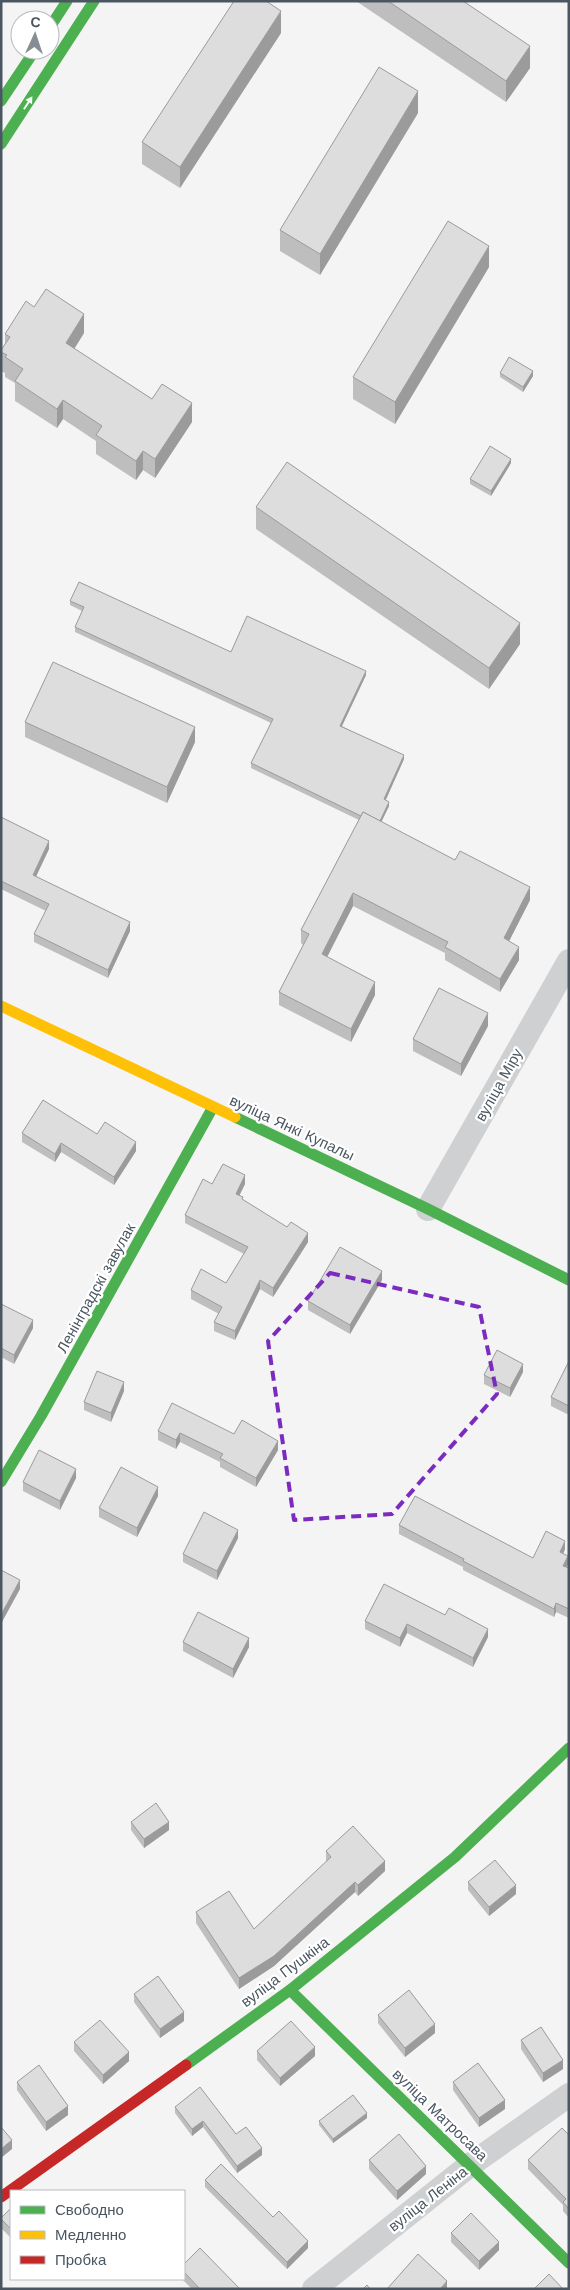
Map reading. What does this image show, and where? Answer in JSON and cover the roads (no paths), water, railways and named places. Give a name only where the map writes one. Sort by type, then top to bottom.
[{"type":"street","points":[[60,12],[67,1]]},
{"type":"street","points":[[1,144],[94,1]]},
{"type":"street","points":[[1,101],[28,60]]},
{"type":"street","name":"вуліца Міру","points":[[428,1208],[569,961]]},
{"type":"street","name":"вуліца Янкі Купалы","points":[[1,1006],[428,1208],[569,1280]]},
{"type":"street","name":"Ленінградскі завулак","points":[[1,1482],[41,1416],[213,1107]]},
{"type":"street","name":"вуліца Пушкіна","points":[[11,2190],[290,1990],[455,1857],[569,1748]]},
{"type":"street","name":"вуліца Матросава","points":[[290,1990],[569,2263]]},
{"type":"street","name":"вуліца Леніна","points":[[314,2289],[470,2165],[569,2095]]}]
